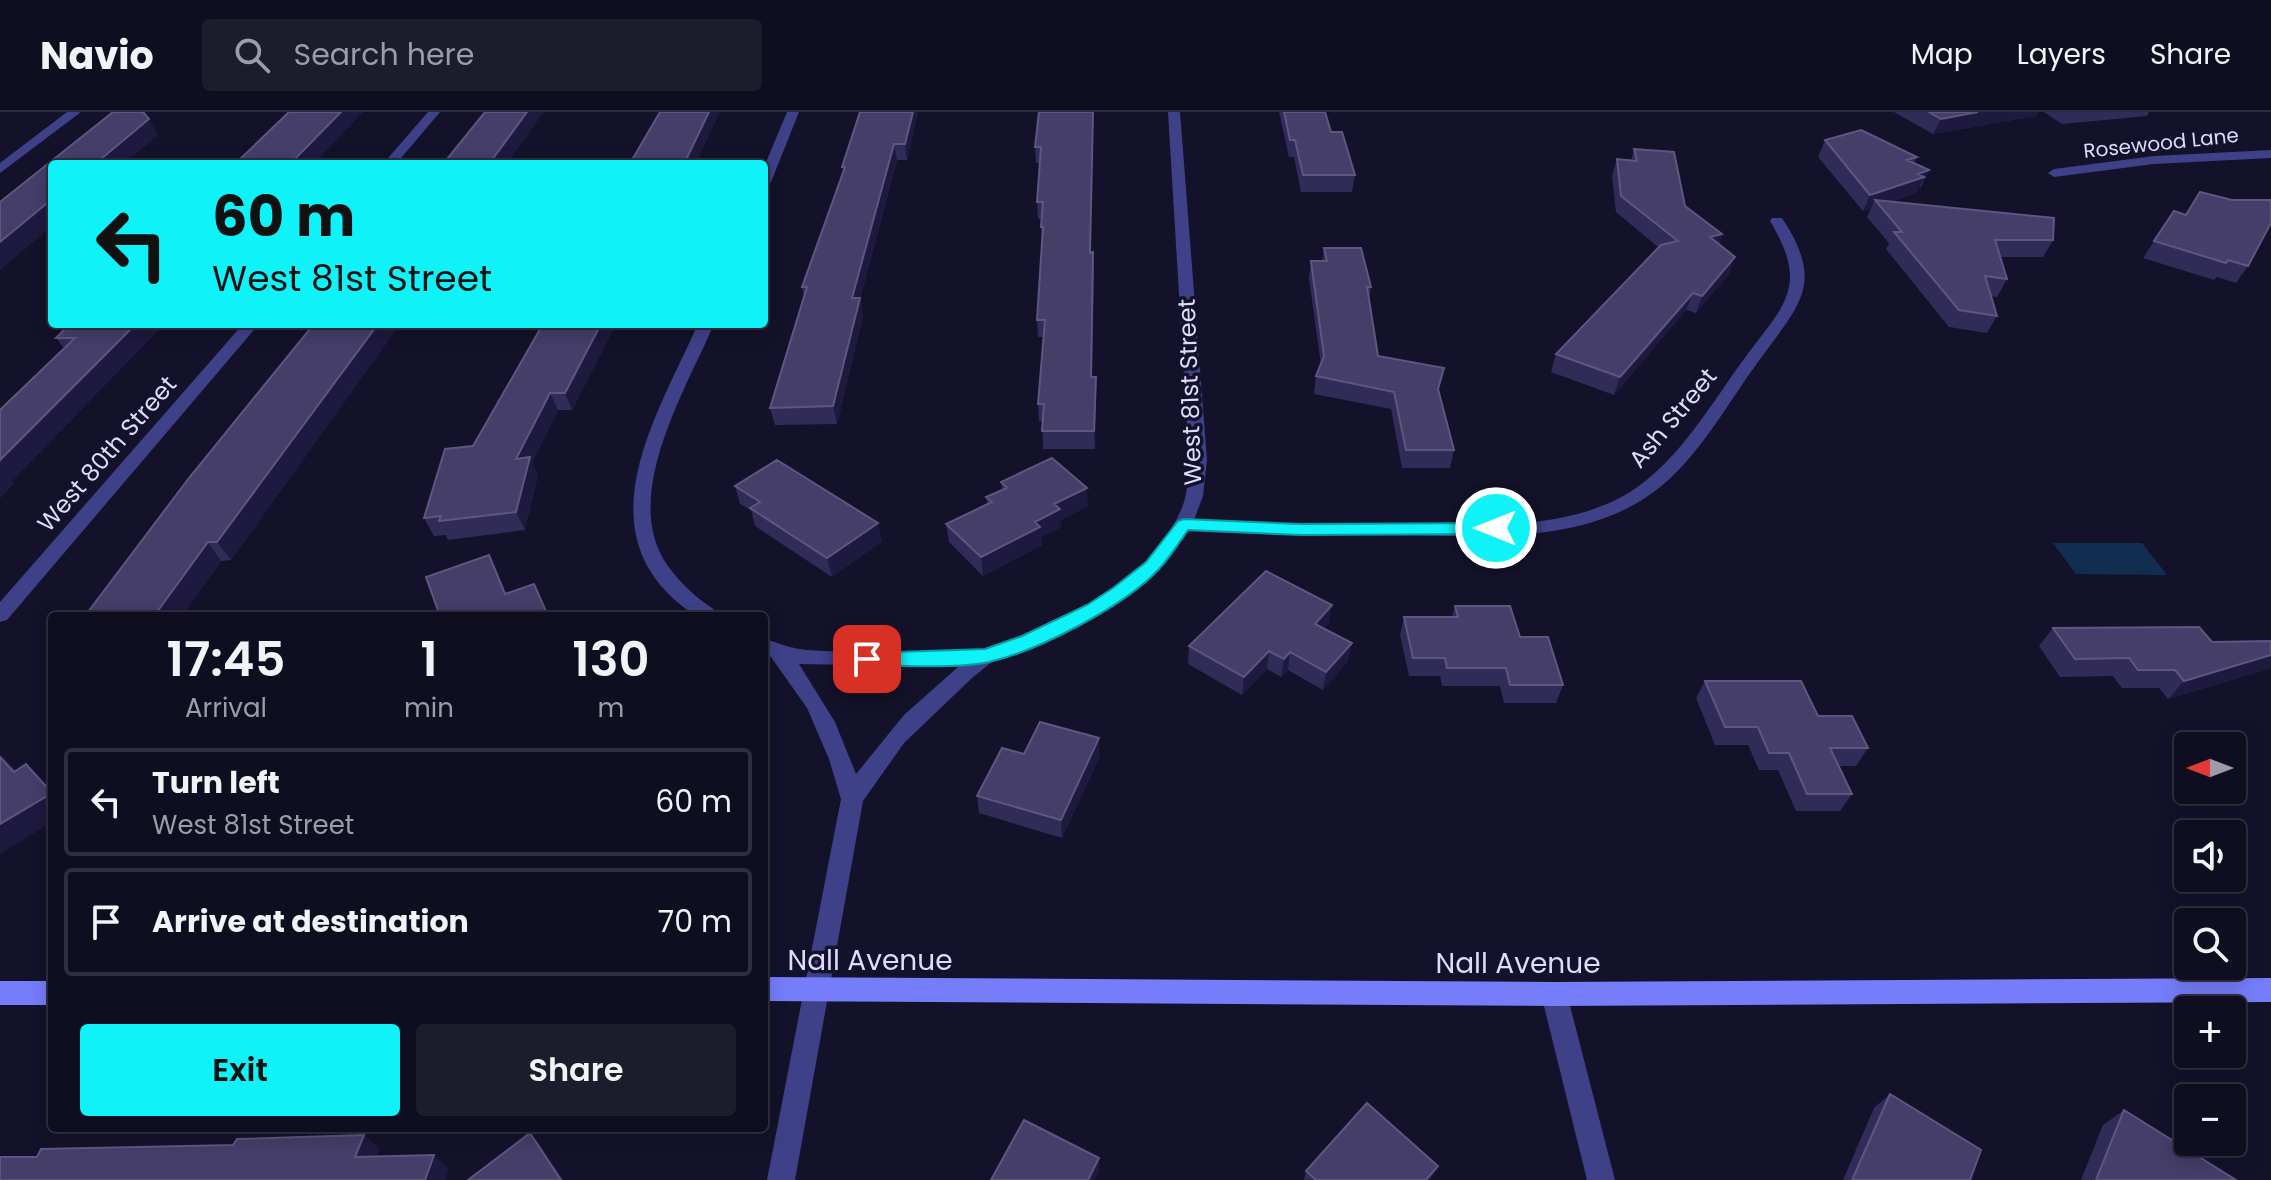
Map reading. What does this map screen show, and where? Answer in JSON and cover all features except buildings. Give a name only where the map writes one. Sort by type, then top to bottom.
[{"type":"main road","name":"Nall Avenue","points":[[768,989],[1554,994],[2271,990]]},
{"type":"main road","points":[[0,993],[48,993]]},
{"type":"street","points":[[0,169],[75,112]]},
{"type":"street","points":[[392,160],[434,112]]},
{"type":"street","points":[[768,172],[793,112]]},
{"type":"street","name":"West 81st Street","points":[[781,1180],[852,799],[877,757],[909,721],[986,656],[1064,624],[1119,593],[1152,566],[1184,525],[1196,491],[1198,460],[1174,112]]},
{"type":"street","name":"Rosewood Lane","points":[[2054,173],[2154,160],[2271,154]]},
{"type":"street","name":"Ash Street","points":[[1184,525],[1301,529],[1552,526],[1597,515],[1637,496],[1670,467],[1776,328],[1796,296],[1801,281],[1795,254],[1777,221]]},
{"type":"street","name":"West 80th Street","points":[[0,615],[248,328]]},
{"type":"street","points":[[704,328],[643,483],[640,515],[653,558],[681,594],[705,612]]},
{"type":"street","name":"West 81st Street","points":[[772,650],[892,660],[986,656]]},
{"type":"street","name":"West 81st Street","points":[[772,650],[796,673],[830,729],[852,799]]},
{"type":"street","points":[[1554,994],[1601,1180]]},
{"type":"water","points":[[2053,543],[2142,543],[2167,575],[2076,574]]},
{"type":"route","points":[[867,659],[986,656],[1028,640],[1094,609],[1119,593],[1152,566],[1184,525],[1301,529],[1496,528]]}]
